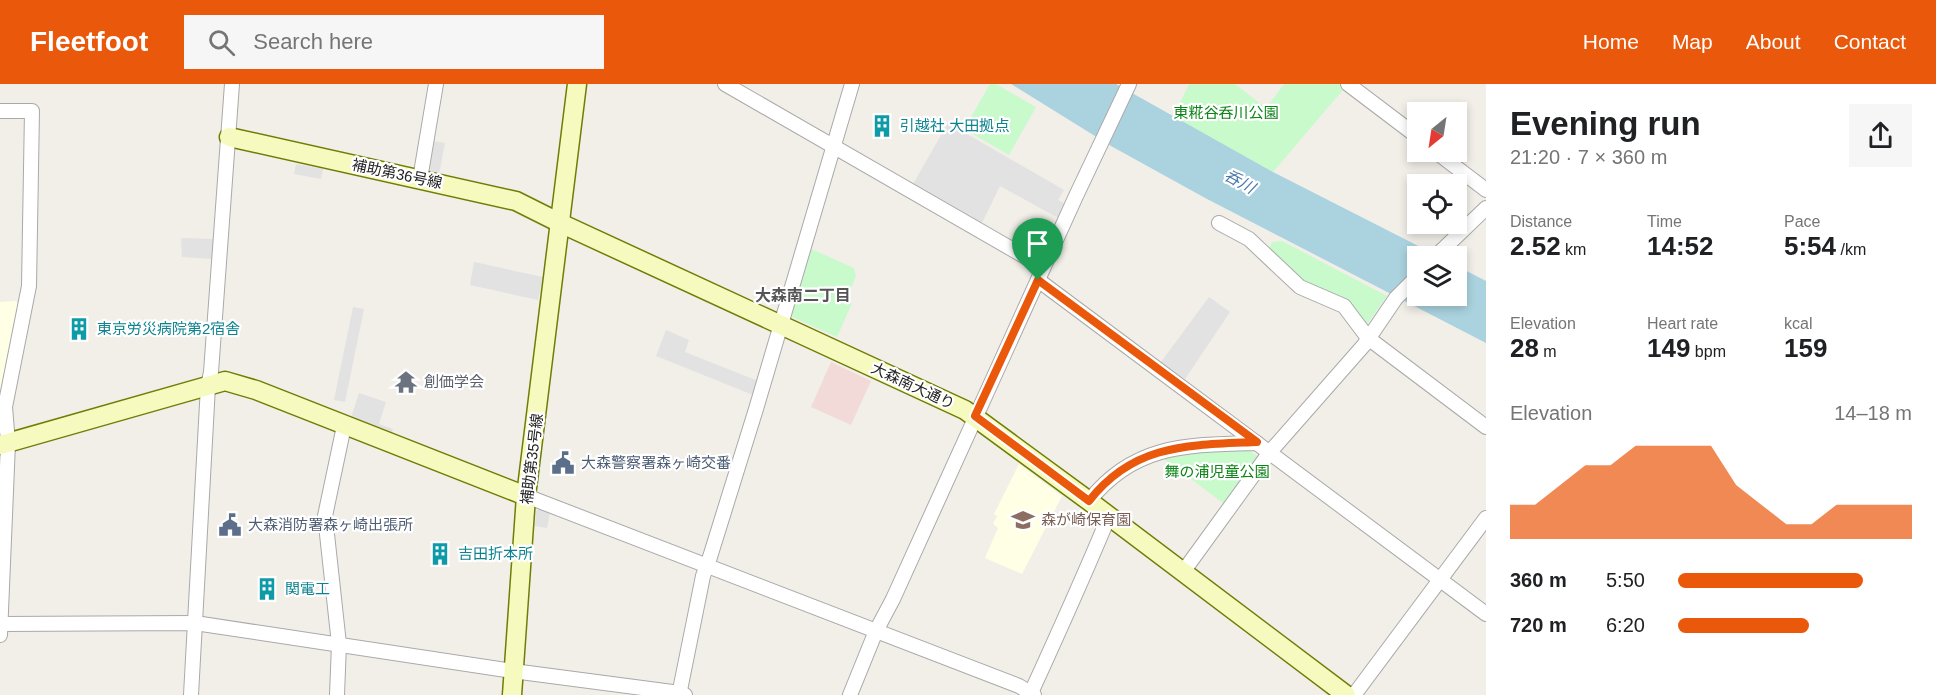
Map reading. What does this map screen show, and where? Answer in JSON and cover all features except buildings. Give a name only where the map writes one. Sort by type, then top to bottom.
[{"type":"street","points":[[191,695],[208,386],[211,372],[232,84]]},
{"type":"street","points":[[420,179],[436,84]]},
{"type":"street","name":"補助第35号線","points":[[512,695],[526,496],[577,84]]},
{"type":"street","points":[[725,84],[833,146],[1040,274],[1270,453],[1486,614]]},
{"type":"street","points":[[1,624],[195,623],[681,694],[703,576],[711,557],[852,84]]},
{"type":"street","points":[[1348,84],[1407,129]]},
{"type":"street","points":[[850,695],[876,631],[1128,86]]},
{"type":"street","points":[[0,111],[32,111],[28,286],[5,407],[0,635]]},
{"type":"street","name":"補助第36号線","points":[[229,137],[516,201],[560,223]]},
{"type":"street","points":[[1449,162],[1486,190]]},
{"type":"street","points":[[1447,246],[1486,208]]},
{"type":"street","name":"大森南大通り","points":[[560,223],[975,416],[1346,695]]},
{"type":"street","points":[[1219,223],[1249,239],[1300,287],[1344,306],[1368,338],[1486,427]]},
{"type":"street","points":[[1183,572],[1270,453],[1368,338],[1396,298],[1407,287]]},
{"type":"street","points":[[4,444],[225,381],[1019,686],[1032,694],[1050,647],[1074,600],[1109,516]]},
{"type":"street","points":[[337,695],[339,644],[325,516],[344,426]]},
{"type":"street","points":[[1089,501],[1110,478],[1153,453],[1187,445],[1257,442]]},
{"type":"street","points":[[1354,695],[1486,518]]},
{"type":"shaded area","points":[[948,123],[1064,190],[1058,200],[1066,204],[1058,218],[1000,186],[982,223],[913,184]]},
{"type":"shaded area","points":[[433,141],[445,143],[439,174],[427,172]]},
{"type":"shaded area","points":[[296,164],[323,169],[321,179],[294,174]]},
{"type":"shaded area","points":[[181,238],[216,239],[214,259],[182,257]]},
{"type":"shaded area","points":[[474,262],[543,277],[538,300],[470,285]]},
{"type":"shaded area","points":[[1209,297],[1230,312],[1185,379],[1161,362]]},
{"type":"shaded area","points":[[16,301],[20,306],[5,437],[0,438],[0,302]]},
{"type":"shaded area","points":[[353,307],[364,309],[345,402],[334,400]]},
{"type":"shaded area","points":[[666,330],[689,340],[685,352],[758,381],[753,395],[656,356]]},
{"type":"shaded area","points":[[831,362],[871,381],[851,425],[811,407]]},
{"type":"shaded area","points":[[359,393],[386,402],[379,424],[393,429],[391,434],[350,421]]},
{"type":"shaded area","name":"森が崎保育園","points":[[1019,464],[1062,496],[1022,574],[985,558],[998,528],[993,524],[997,516],[994,514]]},
{"type":"shaded area","points":[[540,508],[550,512],[547,528],[535,526],[536,511]]},
{"type":"green space","points":[[990,84],[996,84],[1036,107],[1009,155],[964,129]]},
{"type":"green space","name":"東糀谷呑川公園","points":[[1189,84],[1235,84],[1266,108],[1284,84],[1348,84],[1273,172],[1173,117]]},
{"type":"green space","points":[[1282,241],[1387,296],[1365,327],[1303,282],[1268,250],[1272,242]]},
{"type":"green space","points":[[809,248],[854,268],[856,276],[846,300],[852,303],[837,337],[790,316]]},
{"type":"green space","name":"舞の浦児童公園","points":[[1250,451],[1257,456],[1223,503],[1163,458],[1192,452]]},
{"type":"water","name":"呑川","points":[[1011,84],[1116,84],[1273,172],[1418,246],[1407,246],[1407,302],[1207,199],[1111,146]]},
{"type":"water","points":[[1467,271],[1486,281],[1486,343],[1414,306],[1467,306]]},
{"type":"place","name":"引越社 大田拠点","points":[[882,126]]},
{"type":"place","name":"東京労災病院第2宿舎","points":[[79,329]]},
{"type":"place","name":"創価学会","points":[[406,382]]},
{"type":"place","name":"大森警察署森ヶ崎交番","points":[[563,463]]},
{"type":"place","name":"森が崎保育園","points":[[1023,520]]},
{"type":"place","name":"大森消防署森ヶ崎出張所","points":[[230,525]]},
{"type":"place","name":"吉田折本所","points":[[440,554]]},
{"type":"place","name":"関電工","points":[[267,589]]},
{"type":"district","name":"大森南二丁目","points":[[803,295]]},
{"type":"route","points":[[1038,280],[1257,442],[1187,445],[1153,453],[1110,478],[1089,501],[975,416],[1038,280]]}]
